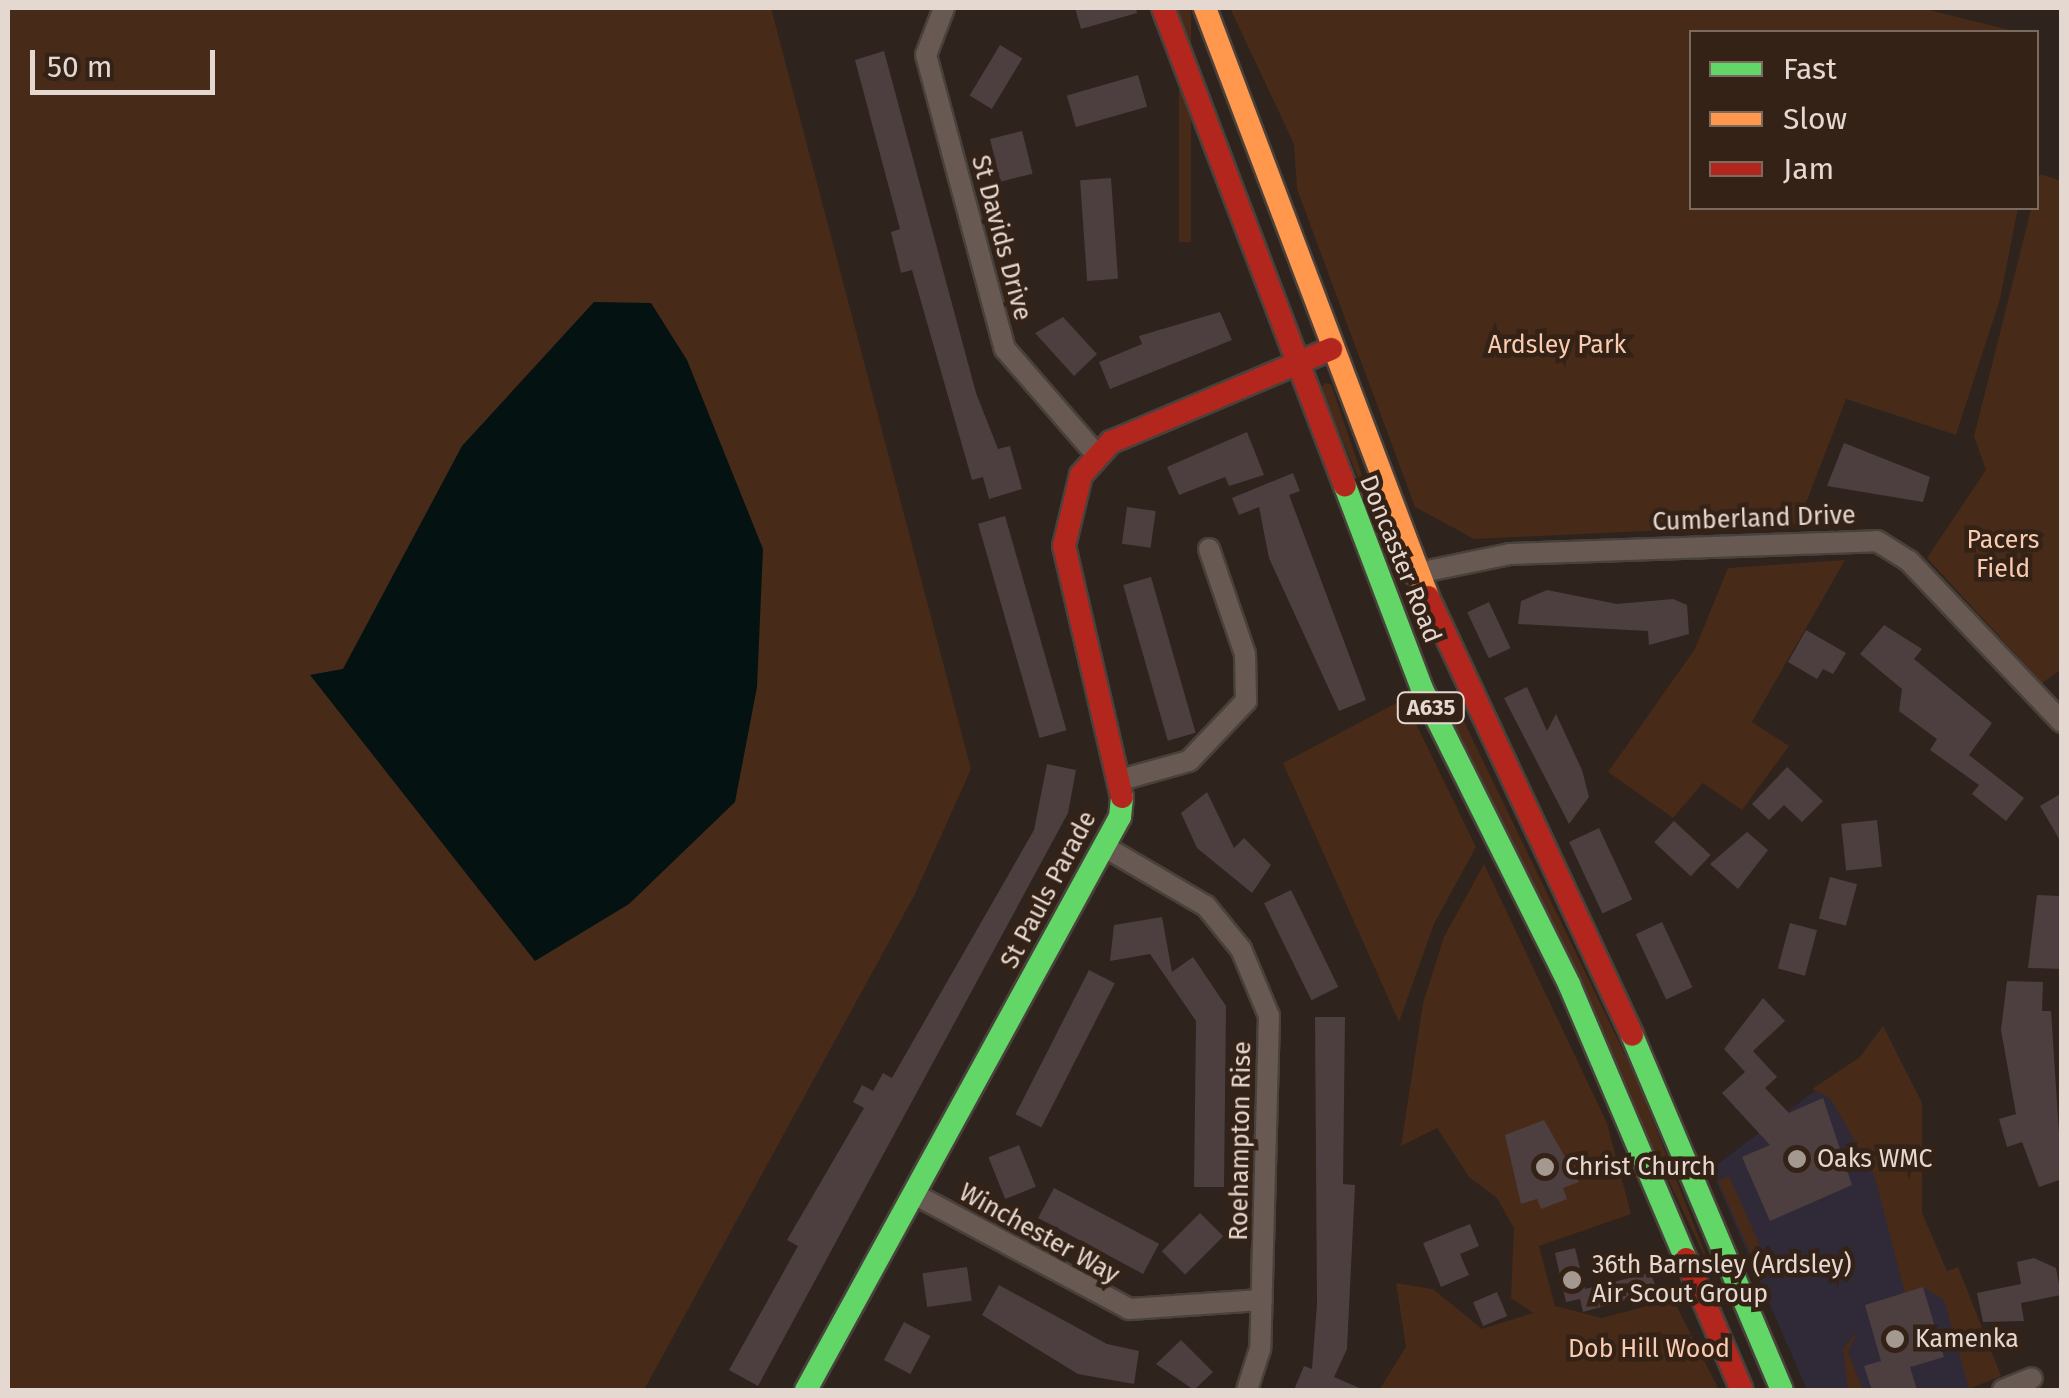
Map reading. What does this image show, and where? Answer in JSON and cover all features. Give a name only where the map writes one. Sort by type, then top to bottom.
[{"type":"main road","name":"Doncaster Road","points":[[1163,8],[1376,576],[1568,984],[1742,1390]]},
{"type":"main road","name":"Doncaster Road","points":[[1205,8],[1418,574],[1496,760],[1644,1060],[1782,1390]]},
{"type":"main road","points":[[1124,779],[1064,546],[1070,499],[1096,454],[1332,350]]},
{"type":"main road","name":"St Pauls Parade","points":[[806,1390],[1105,847],[1124,779]]},
{"type":"main road","points":[[1710,1315],[1744,1300]]},
{"type":"street","name":"St Davids Drive","points":[[944,8],[926,55],[1005,349],[1096,454]]},
{"type":"street","name":"Cumberland Drive","points":[[1376,576],[1418,574],[1510,554],[1877,541],[1909,561],[2062,722]]},
{"type":"street","points":[[1124,779],[1189,761],[1246,701],[1246,654],[1209,549]]},
{"type":"street","name":"Roehampton Rise","points":[[1105,847],[1206,906],[1241,949],[1269,1016],[1262,1300],[1248,1390]]},
{"type":"street","name":"Winchester Way","points":[[914,1194],[1129,1309],[1262,1300]]},
{"type":"street","points":[[2003,1390],[2032,1378]]},
{"type":"shaded area","points":[[594,302],[651,303],[687,360],[763,549],[757,687],[735,802],[629,904],[535,961],[310,675],[343,669],[462,446]]},
{"type":"shaded area","points":[[1883,1026],[1922,1103],[1922,1213],[1947,1271],[1958,1267],[2001,1376],[1966,1390],[1807,1390],[1711,1169],[1860,1057]]},
{"type":"green space","points":[[8,8],[771,8],[971,769],[914,896],[644,1390],[8,1390]],"holes":[[[343,669],[425,813],[311,675]]]},
{"type":"green space","points":[[1179,8],[1191,8],[1191,242],[1179,242]]},
{"type":"green space","name":"Ardsley Park","points":[[1230,8],[1921,8],[2010,30],[1689,30],[1689,210],[2018,210],[2000,299],[1956,435],[1846,399],[1798,524],[1474,539],[1415,507],[1297,189],[1294,144]]},
{"type":"green space","name":"Pacers Field","points":[[2040,174],[2062,181],[2062,669],[2042,683],[1927,558],[1986,470],[1974,436],[2031,210],[2039,210]]},
{"type":"green space","points":[[1325,383],[1331,384],[1388,551],[1321,388]]},
{"type":"green space","points":[[1845,560],[1752,722],[1789,746],[1742,810],[1703,783],[1673,818],[1608,772],[1695,649],[1728,568]]},
{"type":"green space","points":[[1404,699],[1476,847],[1434,924],[1399,1022],[1283,763]]},
{"type":"green space","points":[[1458,709],[1635,1075],[1717,1283],[1448,714]]},
{"type":"green space","name":"Dob Hill Wood","points":[[1484,864],[1607,1123],[1631,1214],[1539,1246],[1555,1306],[1602,1318],[1673,1299],[1719,1390],[1379,1390],[1406,1347],[1396,1283],[1433,1289],[1482,1329],[1533,1313],[1511,1298],[1514,1228],[1497,1198],[1469,1177],[1437,1128],[1401,1146],[1423,1003],[1444,937]]},
{"type":"green space","points":[[1883,1026],[1922,1103],[1922,1213],[1947,1271],[1958,1267],[2001,1376],[1969,1389],[1944,1300],[1923,1287],[1905,1293],[1874,1174],[1830,1098],[1812,1089],[1860,1057]]},
{"type":"green space","points":[[1729,1176],[1768,1263],[1757,1268],[1718,1181]]},
{"type":"green space","points":[[1859,1329],[1848,1352],[1863,1390],[1848,1390],[1843,1349]]},
{"type":"building","points":[[1075,8],[1136,8],[1137,13],[1081,29]]},
{"type":"building","points":[[1000,45],[1022,58],[992,109],[970,96]]},
{"type":"building","points":[[884,51],[976,393],[998,449],[1010,446],[1022,489],[989,499],[983,477],[972,480],[912,270],[901,273],[891,232],[900,229],[855,60]]},
{"type":"building","points":[[1138,75],[1147,107],[1076,127],[1067,95]]},
{"type":"building","points":[[1022,131],[1033,174],[1001,182],[990,139]]},
{"type":"building","points":[[1111,178],[1118,279],[1087,281],[1080,180]]},
{"type":"building","points":[[1220,312],[1232,340],[1110,389],[1099,362],[1142,344],[1139,336]]},
{"type":"building","points":[[1063,317],[1097,354],[1074,376],[1035,333]]},
{"type":"building","points":[[1247,432],[1264,475],[1229,486],[1225,477],[1179,495],[1167,467]]},
{"type":"building","points":[[1844,443],[1930,477],[1923,502],[1827,486]]},
{"type":"building","points":[[1293,473],[1300,491],[1289,495],[1366,700],[1339,711],[1269,558],[1259,507],[1239,515],[1232,498]]},
{"type":"building","points":[[1127,507],[1156,511],[1151,548],[1122,544]]},
{"type":"building","points":[[1005,516],[1066,730],[1040,738],[978,524]]},
{"type":"building","points":[[1151,577],[1196,733],[1168,741],[1123,585]]},
{"type":"building","points":[[1547,590],[1617,604],[1673,599],[1687,605],[1689,634],[1649,645],[1648,631],[1518,624],[1521,601]]},
{"type":"building","points":[[1489,602],[1511,648],[1489,658],[1467,612]]},
{"type":"building","points":[[1884,625],[1922,649],[1914,659],[1992,723],[1969,755],[2024,798],[2006,821],[1972,794],[1979,785],[1930,750],[1937,739],[1899,711],[1902,689],[1860,654]]},
{"type":"building","points":[[1806,630],[1846,653],[1833,674],[1823,669],[1817,679],[1788,662]]},
{"type":"building","points":[[1527,687],[1547,731],[1556,714],[1582,770],[1589,797],[1569,824],[1504,698]]},
{"type":"building","points":[[1047,764],[1076,770],[1068,813],[758,1386],[729,1370],[798,1246],[787,1240],[864,1108],[853,1102],[862,1085],[873,1091],[883,1073],[892,1078],[1034,830]]},
{"type":"building","points":[[1787,767],[1823,801],[1802,822],[1784,805],[1769,820],[1752,804]]},
{"type":"building","points":[[1207,792],[1234,848],[1244,838],[1271,865],[1252,893],[1197,848],[1181,813]]},
{"type":"building","points":[[2062,793],[2062,844],[2040,806]]},
{"type":"building","points":[[1877,820],[1882,867],[1846,871],[1841,824]]},
{"type":"building","points":[[1674,821],[1711,855],[1691,876],[1654,842]]},
{"type":"building","points":[[1599,828],[1632,900],[1602,914],[1569,842]]},
{"type":"building","points":[[1747,832],[1768,850],[1738,889],[1710,864]]},
{"type":"building","points":[[1830,877],[1857,884],[1846,926],[1819,919]]},
{"type":"building","points":[[1291,890],[1338,987],[1311,1000],[1264,903]]},
{"type":"building","points":[[2037,895],[2062,896],[2062,969],[2028,968]]},
{"type":"building","points":[[1162,917],[1172,972],[1193,957],[1226,1006],[1224,1187],[1194,1187],[1196,1021],[1150,954],[1110,961],[1114,925]]},
{"type":"building","points":[[1662,922],[1692,987],[1666,1000],[1636,934]]},
{"type":"building","points":[[1790,923],[1817,930],[1805,976],[1778,968]]},
{"type":"building","points":[[1089,970],[1115,983],[1041,1128],[1015,1114]]},
{"type":"building","points":[[2007,981],[2043,982],[2042,1011],[2051,1011],[2062,1179],[2039,1187],[2022,1142],[2007,1147],[1999,1119],[2016,1114],[2001,1030]]},
{"type":"building","points":[[1763,998],[1785,1021],[1753,1051],[1777,1077],[1765,1088],[1789,1113],[1823,1098],[1852,1185],[1770,1221],[1742,1157],[1770,1145],[1722,1093],[1745,1072],[1724,1049]]},
{"type":"building","points":[[1315,1017],[1345,1017],[1343,1184],[1355,1185],[1347,1349],[1334,1377],[1364,1390],[1294,1390],[1304,1366],[1312,1369],[1317,1304]]},
{"type":"building","name":"Christ Church","points":[[1544,1120],[1579,1182],[1563,1188],[1567,1199],[1541,1209],[1537,1199],[1521,1204],[1505,1135]]},
{"type":"building","points":[[1019,1145],[1036,1187],[1005,1199],[988,1157]]},
{"type":"building","points":[[1054,1188],[1159,1244],[1143,1274],[1038,1218]]},
{"type":"building","points":[[1200,1213],[1223,1236],[1185,1275],[1162,1251]]},
{"type":"building","points":[[1470,1224],[1479,1246],[1460,1254],[1469,1275],[1441,1287],[1423,1243]]},
{"type":"building","name":"36th Barnsley (Ardsley) Air Scout Group","points":[[1575,1248],[1585,1289],[1650,1273],[1658,1291],[1583,1312],[1580,1299],[1566,1302],[1555,1253]]},
{"type":"building","points":[[2034,1258],[2056,1268],[2061,1295],[2021,1303],[2024,1321],[1983,1322],[1977,1293],[2021,1284],[2017,1262]]},
{"type":"building","points":[[967,1267],[972,1301],[927,1307],[922,1273]]},
{"type":"building","points":[[999,1285],[1107,1344],[1139,1351],[1134,1384],[1078,1374],[982,1315]]},
{"type":"building","name":"Kamenka","points":[[1923,1287],[1944,1357],[1910,1367],[1917,1390],[1872,1390],[1864,1366],[1881,1361],[1865,1305]]},
{"type":"building","points":[[1497,1292],[1507,1316],[1483,1326],[1473,1302]]},
{"type":"building","points":[[904,1322],[930,1336],[910,1374],[884,1360]]},
{"type":"building","points":[[1181,1340],[1213,1372],[1194,1390],[1156,1364]]},
{"type":"traffic: fast","points":[[1345,486],[1422,689],[1569,984],[1686,1259]]},
{"type":"traffic: fast","points":[[806,1390],[1120,817],[1122,797]]},
{"type":"traffic: fast","points":[[1632,1035],[1782,1390]]},
{"type":"traffic: slow","points":[[1205,8],[1428,597]]},
{"type":"traffic: jam","points":[[1163,8],[1345,486]]},
{"type":"traffic: jam","points":[[1122,797],[1064,546],[1081,475],[1111,442],[1331,349]]},
{"type":"traffic: jam","points":[[1428,597],[1632,1035]]},
{"type":"traffic: jam","points":[[1686,1259],[1742,1390]]},
{"type":"place","name":"Oaks WMC","points":[[1797,1159]]},
{"type":"place","name":"Christ Church","points":[[1545,1167]]},
{"type":"place","name":"36th Barnsley (Ardsley) Air Scout Group","points":[[1572,1280]]},
{"type":"place","name":"Kamenka","points":[[1895,1339]]}]
